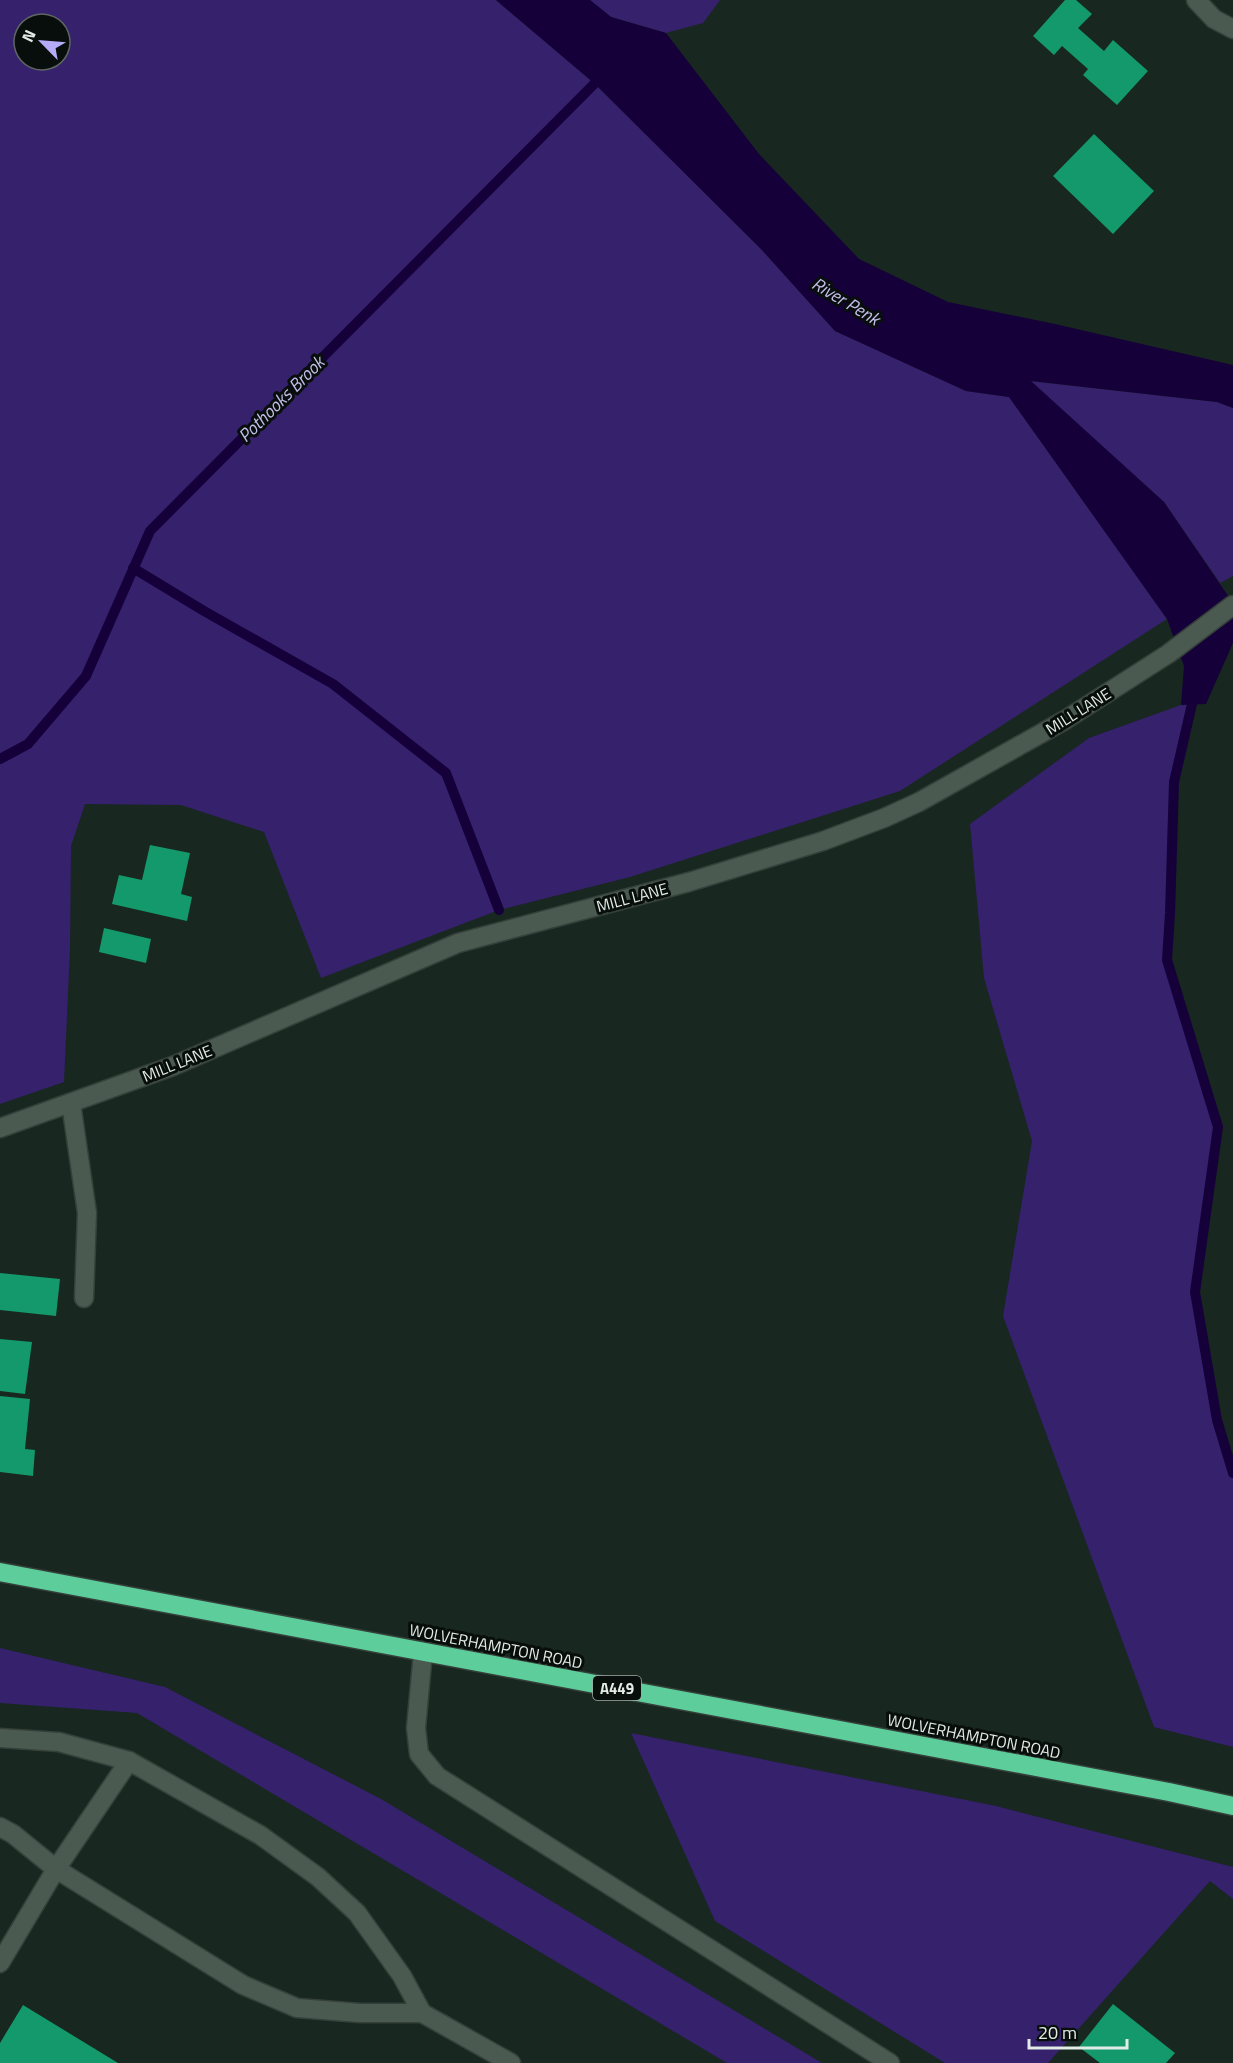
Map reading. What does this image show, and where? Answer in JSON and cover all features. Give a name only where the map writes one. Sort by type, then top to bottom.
[{"type":"highway","name":"WOLVERHAMPTON ROAD","points":[[0,1572],[1233,1806]]},
{"type":"street","points":[[1196,0],[1214,19],[1233,29]]},
{"type":"street","name":"MILL LANE","points":[[0,1128],[173,1066],[458,943],[689,882],[823,841],[884,818],[919,802],[1065,720],[1168,654],[1233,605]]},
{"type":"street","points":[[71,1103],[87,1213],[84,1298]]},
{"type":"street","points":[[423,1652],[416,1728],[419,1755],[437,1776],[890,2063]]},
{"type":"street","points":[[0,1738],[59,1742],[129,1761],[260,1835],[318,1876],[357,1913],[402,1976],[422,2013]]},
{"type":"street","points":[[0,1963],[56,1869],[129,1761]]},
{"type":"street","points":[[0,1827],[13,1834],[56,1869],[243,1985],[297,2008],[360,2013],[422,2013],[511,2063]]},
{"type":"shaded area","points":[[0,0],[496,0],[595,84],[761,249],[835,331],[966,391],[1009,397],[1167,619],[900,791],[630,877],[499,910],[321,978],[264,832],[181,805],[85,804],[71,846],[70,949],[64,1082],[0,1104]]},
{"type":"shaded area","points":[[590,0],[720,0],[703,23],[666,33],[611,17]]},
{"type":"shaded area","points":[[1030,381],[1217,402],[1233,408],[1233,576],[1220,583],[1164,502]]},
{"type":"shaded area","points":[[1192,701],[1174,782],[1167,960],[1218,1127],[1195,1292],[1217,1420],[1233,1473],[1233,1747],[1154,1727],[1003,1316],[1032,1141],[984,978],[970,824],[1089,738]]},
{"type":"shaded area","points":[[0,1648],[165,1687],[381,1799],[822,2063],[727,2063],[137,1713],[0,1703]]},
{"type":"shaded area","points":[[631,1733],[996,1806],[1233,1867],[1233,1899],[1210,1881],[1048,2063],[945,2063],[715,1921]]},
{"type":"water","name":"River Penk","points":[[496,0],[590,0],[611,17],[666,33],[759,154],[859,259],[948,302],[1233,365],[1233,408],[1217,402],[1031,381],[1164,502],[1233,603],[1233,643],[1206,704],[1181,705],[1184,666],[1167,619],[1009,397],[966,391],[835,331],[761,249],[595,84]]},
{"type":"building","points":[[1065,0],[1076,0],[1092,14],[1078,28],[1104,51],[1113,40],[1148,71],[1117,105],[1083,75],[1088,69],[1062,46],[1054,55],[1033,36]]},
{"type":"building","points":[[1094,134],[1154,191],[1113,234],[1053,176]]},
{"type":"building","points":[[150,845],[190,853],[181,894],[192,897],[187,921],[112,904],[119,875],[142,880]]},
{"type":"building","points":[[104,928],[151,939],[146,963],[99,952]]},
{"type":"building","points":[[0,1273],[60,1279],[56,1316],[0,1310]]},
{"type":"building","points":[[0,1339],[32,1342],[25,1394],[0,1391]]},
{"type":"building","points":[[0,1396],[30,1399],[25,1449],[35,1450],[33,1476],[0,1472]]},
{"type":"building","points":[[1113,2004],[1175,2053],[1166,2063],[1100,2063],[1079,2047]]},
{"type":"building","points":[[23,2005],[118,2063],[0,2063],[0,2043]]},
{"type":"waterway","name":"Pothooks Brook","points":[[0,759],[28,744],[86,676],[150,531],[604,74]]},
{"type":"waterway","points":[[133,568],[333,684],[446,773],[499,910]]},
{"type":"waterway","points":[[1195,691],[1174,782],[1167,960],[1218,1127],[1195,1292],[1217,1420],[1233,1473]]}]
